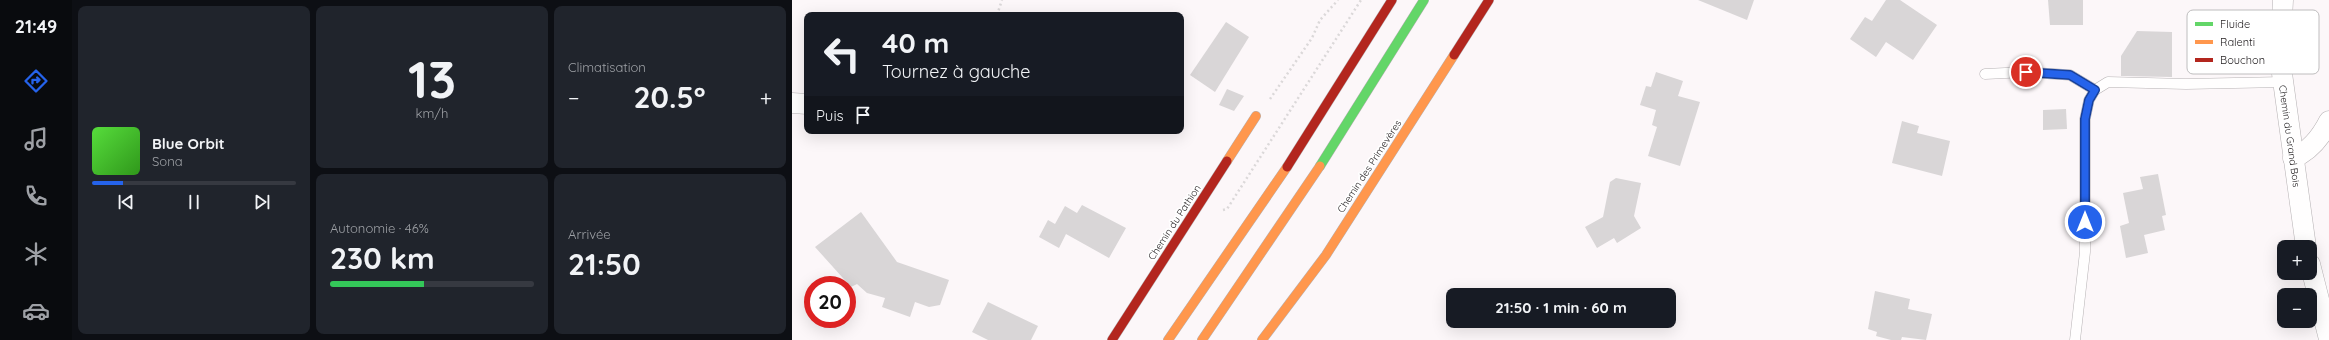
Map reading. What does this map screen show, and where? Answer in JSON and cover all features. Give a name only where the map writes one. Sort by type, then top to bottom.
[{"type":"main road","points":[[1168,340],[1283,173],[1392,0]]},
{"type":"main road","points":[[1202,340],[1309,184],[1424,0]]},
{"type":"main road","name":"Chemin des Primevères","points":[[1262,340],[1326,255],[1489,0]]},
{"type":"main road","name":"Chemin du Pathion","points":[[1112,340],[1256,116]]},
{"type":"street","name":"Chemin du Grand Bois","points":[[2282,10],[2283,0]]},
{"type":"street","name":"Chemin du Grand Bois","points":[[2282,74],[2305,240]]},
{"type":"street","points":[[792,103],[804,104]]},
{"type":"street","points":[[2293,158],[2304,153],[2322,135],[2329,121]]},
{"type":"street","points":[[2314,280],[2329,339]]},
{"type":"lane","points":[[1985,74],[2026,72],[2070,75],[2095,90]]},
{"type":"lane","points":[[2075,340],[2085,252],[2085,119],[2089,100],[2095,90],[2108,82],[2186,84],[2283,82]]},
{"type":"path","points":[[998,12],[1002,0]]},
{"type":"path","points":[[1256,116],[1284,81],[1312,38],[1320,20],[1338,0]]},
{"type":"path","points":[[1220,210],[1227,209],[1361,0]]},
{"type":"building","points":[[1698,0],[1754,0],[1747,20]]},
{"type":"building","points":[[1886,0],[1900,0],[1937,25],[1913,60],[1886,42],[1876,57],[1850,39],[1865,17],[1872,21]]},
{"type":"building","points":[[2048,0],[2083,0],[2083,25],[2050,25]]},
{"type":"building","points":[[1226,22],[1249,37],[1215,92],[1190,75]]},
{"type":"building","points":[[2137,31],[2172,32],[2172,77],[2121,76],[2121,56]]},
{"type":"building","points":[[1656,72],[1683,81],[1678,96],[1700,102],[1680,166],[1648,156],[1657,127],[1652,125],[1656,110],[1640,105],[1646,86],[1651,87]]},
{"type":"building","points":[[1227,89],[1244,96],[1234,111],[1219,105]]},
{"type":"building","points":[[2066,109],[2067,129],[2043,130],[2043,110]]},
{"type":"building","points":[[1902,121],[1919,126],[1917,133],[1950,141],[1942,176],[1892,163]]},
{"type":"building","points":[[2158,174],[2166,215],[2162,216],[2165,230],[2144,235],[2148,253],[2126,258],[2120,226],[2129,223],[2123,193],[2143,189],[2140,177]]},
{"type":"building","points":[[1616,178],[1641,183],[1634,216],[1641,228],[1617,243],[1614,238],[1597,248],[1585,227],[1603,217],[1610,182]]},
{"type":"building","points":[[1082,205],[1126,228],[1109,258],[1066,234],[1059,248],[1039,237],[1048,220],[1055,224],[1065,206],[1077,213]]},
{"type":"building","points":[[861,212],[897,262],[949,280],[940,305],[929,307],[915,302],[910,317],[882,307],[885,298],[867,293],[856,284],[856,276],[841,276],[815,247]]},
{"type":"building","points":[[1875,291],[1910,299],[1908,309],[1932,314],[1926,340],[1902,337],[1901,340],[1891,340],[1876,336],[1877,332],[1868,329]]},
{"type":"building","points":[[988,302],[1038,326],[1031,340],[988,340],[972,332]]},
{"type":"traffic: fast","points":[[1320,166],[1424,0]]},
{"type":"traffic: slow","points":[[1262,340],[1326,255],[1454,55]]},
{"type":"traffic: slow","points":[[1227,161],[1256,116]]},
{"type":"traffic: slow","points":[[1202,340],[1320,166]]},
{"type":"traffic: slow","points":[[1168,340],[1287,167]]},
{"type":"traffic: jam","points":[[1287,167],[1392,0]]},
{"type":"traffic: jam","points":[[1454,55],[1489,0]]},
{"type":"traffic: jam","points":[[1112,340],[1227,161]]},
{"type":"route","points":[[2026,72],[2070,75],[2095,90],[2089,100],[2085,119],[2085,222]]}]
